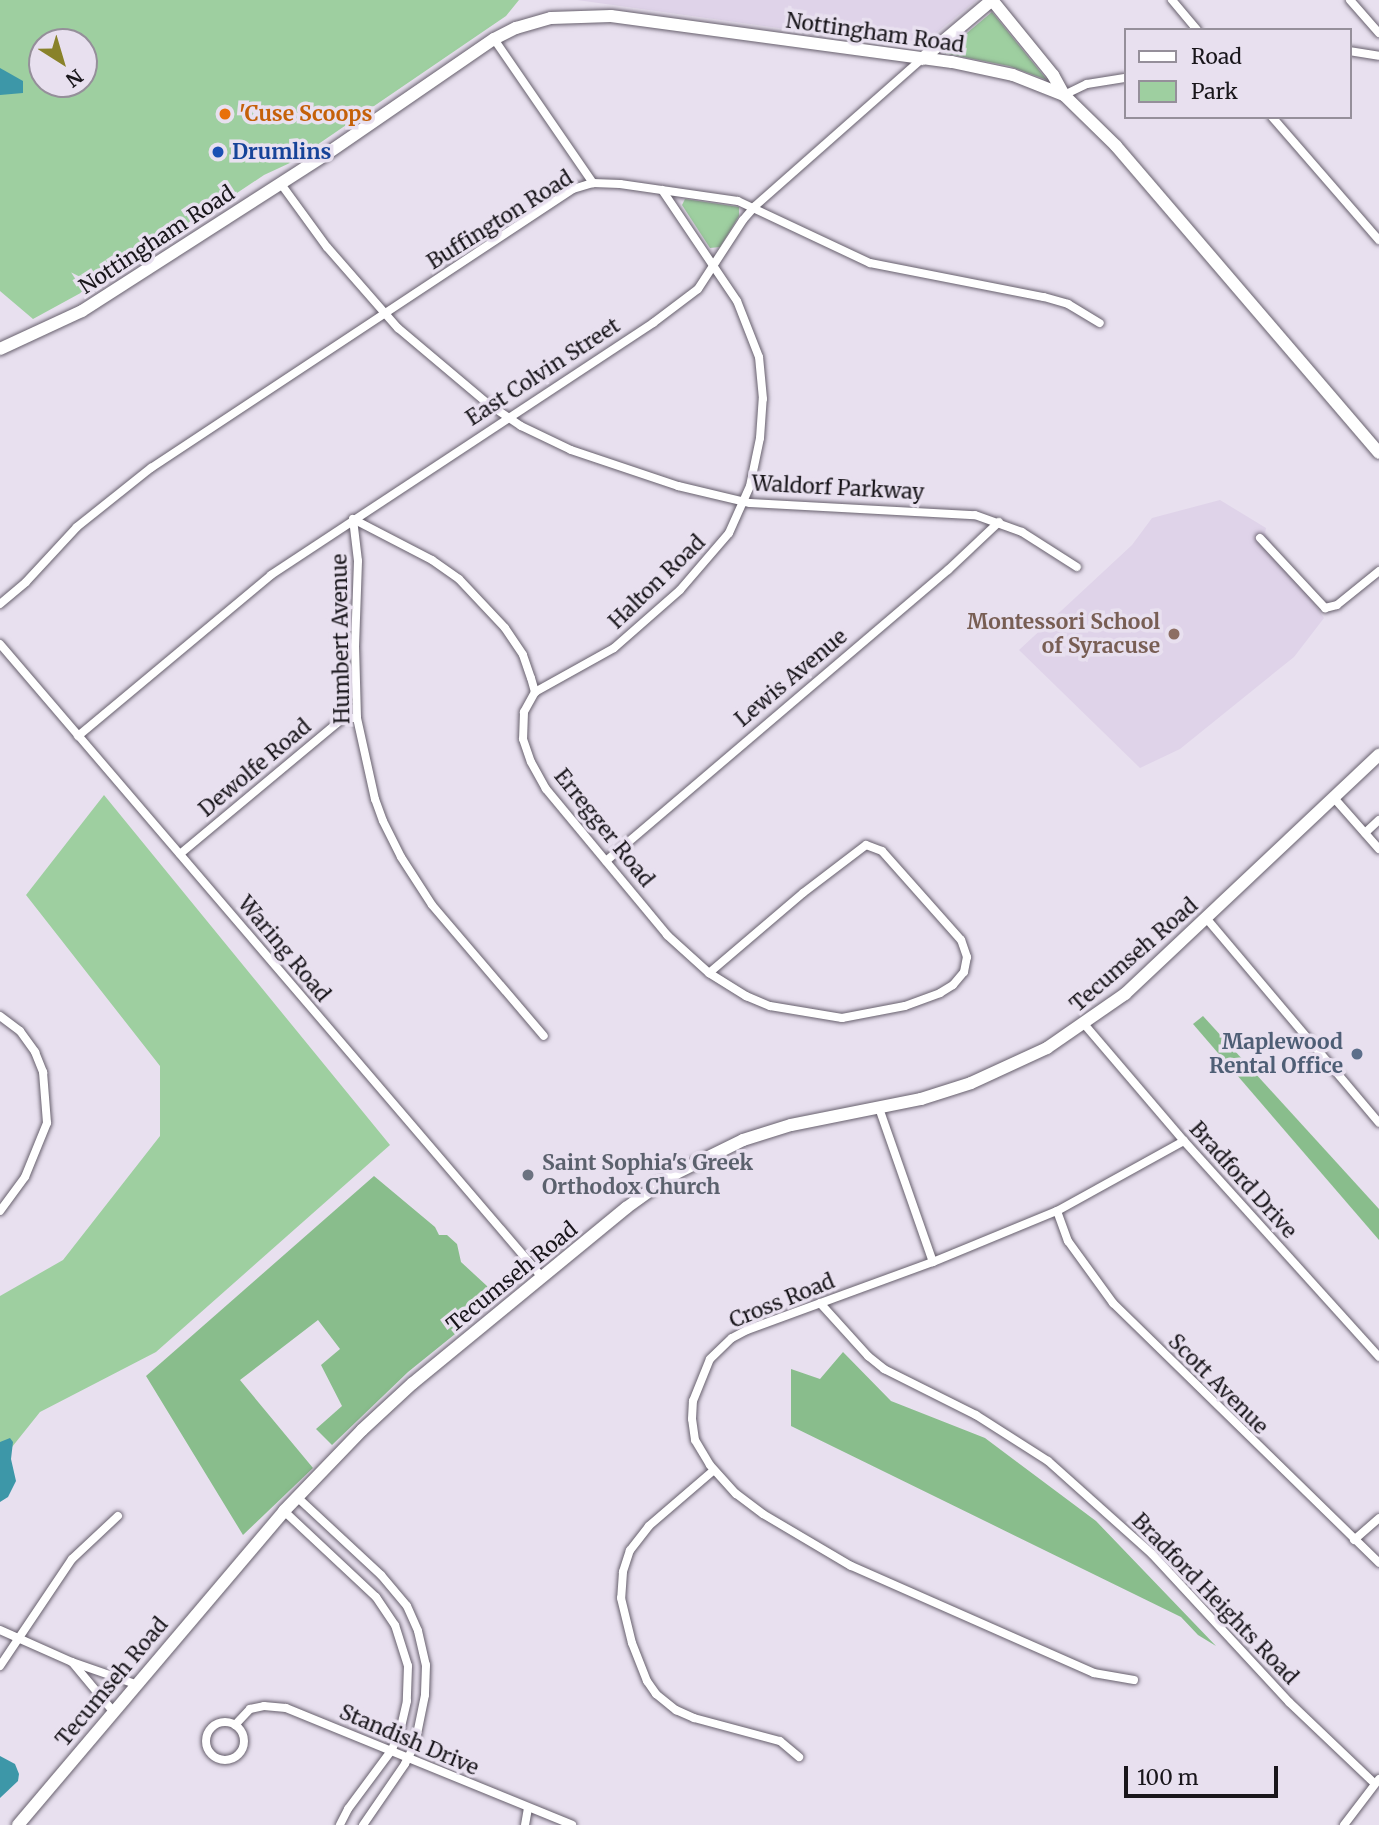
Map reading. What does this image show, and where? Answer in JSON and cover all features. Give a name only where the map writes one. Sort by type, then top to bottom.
[{"type":"street","name":"East Colvin Street","points":[[78,736],[236,603],[353,519],[662,316],[698,289],[755,206],[992,0]]},
{"type":"street","points":[[992,0],[1053,75],[1064,95],[1087,84],[1124,78]]},
{"type":"street","points":[[1172,0],[1195,28]]},
{"type":"street","points":[[1350,0],[1379,33]]},
{"type":"street","name":"Nottingham Road","points":[[2,345],[82,311],[281,184],[494,39],[516,28],[551,18],[588,14],[984,68],[1064,95],[1116,146],[1377,448]]},
{"type":"street","points":[[494,39],[593,183]]},
{"type":"street","points":[[1351,51],[1379,56]]},
{"type":"street","points":[[1274,119],[1379,240]]},
{"type":"street","name":"Buffington Road","points":[[0,604],[108,499],[573,190],[593,183],[738,201],[755,206],[833,248],[870,263],[1044,297],[1068,304],[1100,323]]},
{"type":"street","name":"Waldorf Parkway","points":[[281,184],[327,247],[384,314],[509,418],[571,450],[615,466],[743,502],[829,509],[936,510],[975,515],[1022,532],[1077,567]]},
{"type":"street","name":"Halton Road","points":[[535,692],[614,648],[680,590],[729,533],[743,502],[760,438],[763,399],[759,357],[748,324],[714,267],[662,190]]},
{"type":"street","points":[[353,519],[432,560],[479,597],[523,655],[535,692]]},
{"type":"street","name":"Humbert Avenue","points":[[353,519],[358,561],[355,646],[357,718],[375,799],[401,857],[463,944],[544,1036]]},
{"type":"street","name":"Lewis Avenue","points":[[606,861],[948,570],[999,522]]},
{"type":"street","points":[[1260,538],[1325,608],[1337,605],[1379,570]]},
{"type":"street","name":"Waring Road","points":[[0,644],[541,1276]]},
{"type":"street","name":"Erregger Road","points":[[535,692],[524,712],[523,739],[531,762],[546,789],[667,935],[709,973],[746,996],[770,1006],[842,1018],[905,1006],[940,993],[953,985],[964,972],[967,957],[961,940],[882,851],[866,845],[803,893],[709,973]]},
{"type":"street","name":"Dewolfe Road","points":[[180,854],[337,723],[357,718]]},
{"type":"street","name":"Tecumseh Road","points":[[18,1825],[135,1684],[297,1497],[413,1383],[626,1208],[702,1158],[792,1125],[921,1099],[984,1078],[1047,1048],[1125,994],[1379,755]]},
{"type":"street","points":[[1334,798],[1379,849]]},
{"type":"street","points":[[1365,833],[1379,820]]},
{"type":"street","points":[[1206,918],[1379,1123]]},
{"type":"street","points":[[0,1016],[20,1031],[35,1052],[43,1072],[47,1123],[25,1177],[0,1211]]},
{"type":"street","name":"Bradford Drive","points":[[1084,1024],[1184,1141],[1379,1357]]},
{"type":"street","points":[[879,1108],[933,1262]]},
{"type":"street","name":"Cross Road","points":[[1134,1680],[1094,1673],[851,1566],[763,1514],[736,1494],[713,1470],[695,1440],[693,1401],[710,1359],[732,1338],[747,1330],[933,1262],[1057,1210],[1184,1141]]},
{"type":"street","name":"Scott Avenue","points":[[1057,1210],[1068,1241],[1086,1270],[1113,1303],[1379,1563]]},
{"type":"street","name":"Bradford Heights Road","points":[[820,1303],[884,1369],[976,1415],[1048,1461],[1152,1554],[1289,1702],[1377,1781]]},
{"type":"street","points":[[713,1470],[649,1526],[630,1550],[623,1572],[621,1598],[632,1643],[647,1681],[656,1694],[676,1710],[694,1718],[780,1741],[799,1757]]},
{"type":"street","points":[[297,1497],[381,1575],[407,1606],[418,1631],[426,1665],[425,1695],[415,1744],[408,1759],[363,1825]]},
{"type":"street","points":[[284,1511],[354,1574],[395,1625],[408,1666],[400,1732],[391,1751],[348,1809],[340,1825]]},
{"type":"street","points":[[0,1666],[72,1559],[118,1516]]},
{"type":"street","points":[[1354,1540],[1379,1518]]},
{"type":"street","points":[[0,1630],[72,1662],[135,1684]]},
{"type":"street","points":[[72,1662],[113,1710]]},
{"type":"street","name":"Standish Drive","points":[[235,1725],[250,1709],[264,1706],[286,1708],[572,1825]]},
{"type":"street","name":"Standish Drive","points":[[221,1722],[235,1725],[243,1737],[241,1751],[229,1759],[215,1756],[206,1744],[209,1730],[221,1722]]},
{"type":"street","points":[[1344,1825],[1377,1781]]},
{"type":"street","points":[[525,1825],[528,1808]]},
{"type":"shaded area","points":[[577,0],[977,0],[930,38],[901,45]]},
{"type":"shaded area","name":"Montessori School of Syracuse","points":[[1220,500],[1266,528],[1265,533],[1324,618],[1294,657],[1180,749],[1140,768],[1019,650],[1132,545],[1152,518]]},
{"type":"green space","points":[[0,0],[519,0],[506,16],[292,162],[264,175],[119,272],[33,319],[0,291]]},
{"type":"green space","points":[[992,12],[1047,80],[1009,66],[943,53]]},
{"type":"green space","points":[[685,199],[739,207],[739,216],[720,247],[710,248],[682,205]]},
{"type":"green space","points":[[104,795],[390,1145],[156,1352],[40,1412],[0,1462],[0,1296],[63,1260],[160,1136],[160,1066],[26,895]]},
{"type":"green space","points":[[1203,1016],[1379,1209],[1379,1240],[1193,1024]]},
{"type":"green space","points":[[374,1176],[435,1227],[439,1235],[447,1235],[457,1244],[461,1262],[487,1286],[492,1295],[491,1305],[408,1372],[332,1445],[316,1429],[342,1406],[321,1365],[340,1349],[318,1320],[240,1380],[313,1468],[243,1535],[146,1376]]},
{"type":"green space","points":[[843,1352],[891,1401],[985,1438],[1096,1521],[1216,1646],[1198,1635],[1181,1617],[791,1426],[791,1369],[820,1379]]},
{"type":"water","points":[[0,68],[23,81],[23,93],[0,95]]},
{"type":"water","points":[[10,1438],[13,1442],[11,1459],[16,1481],[8,1497],[0,1502],[0,1442]]},
{"type":"water","points":[[0,1756],[15,1764],[19,1774],[18,1781],[0,1798]]},
{"type":"place","name":"'Cuse Scoops","points":[[225,114]]},
{"type":"place","name":"Drumlins","points":[[218,152]]},
{"type":"place","name":"Montessori School of Syracuse","points":[[1174,634]]},
{"type":"place","name":"Maplewood Rental Office","points":[[1357,1054]]},
{"type":"place","name":"Saint Sophia's Greek Orthodox Church","points":[[528,1175]]}]
